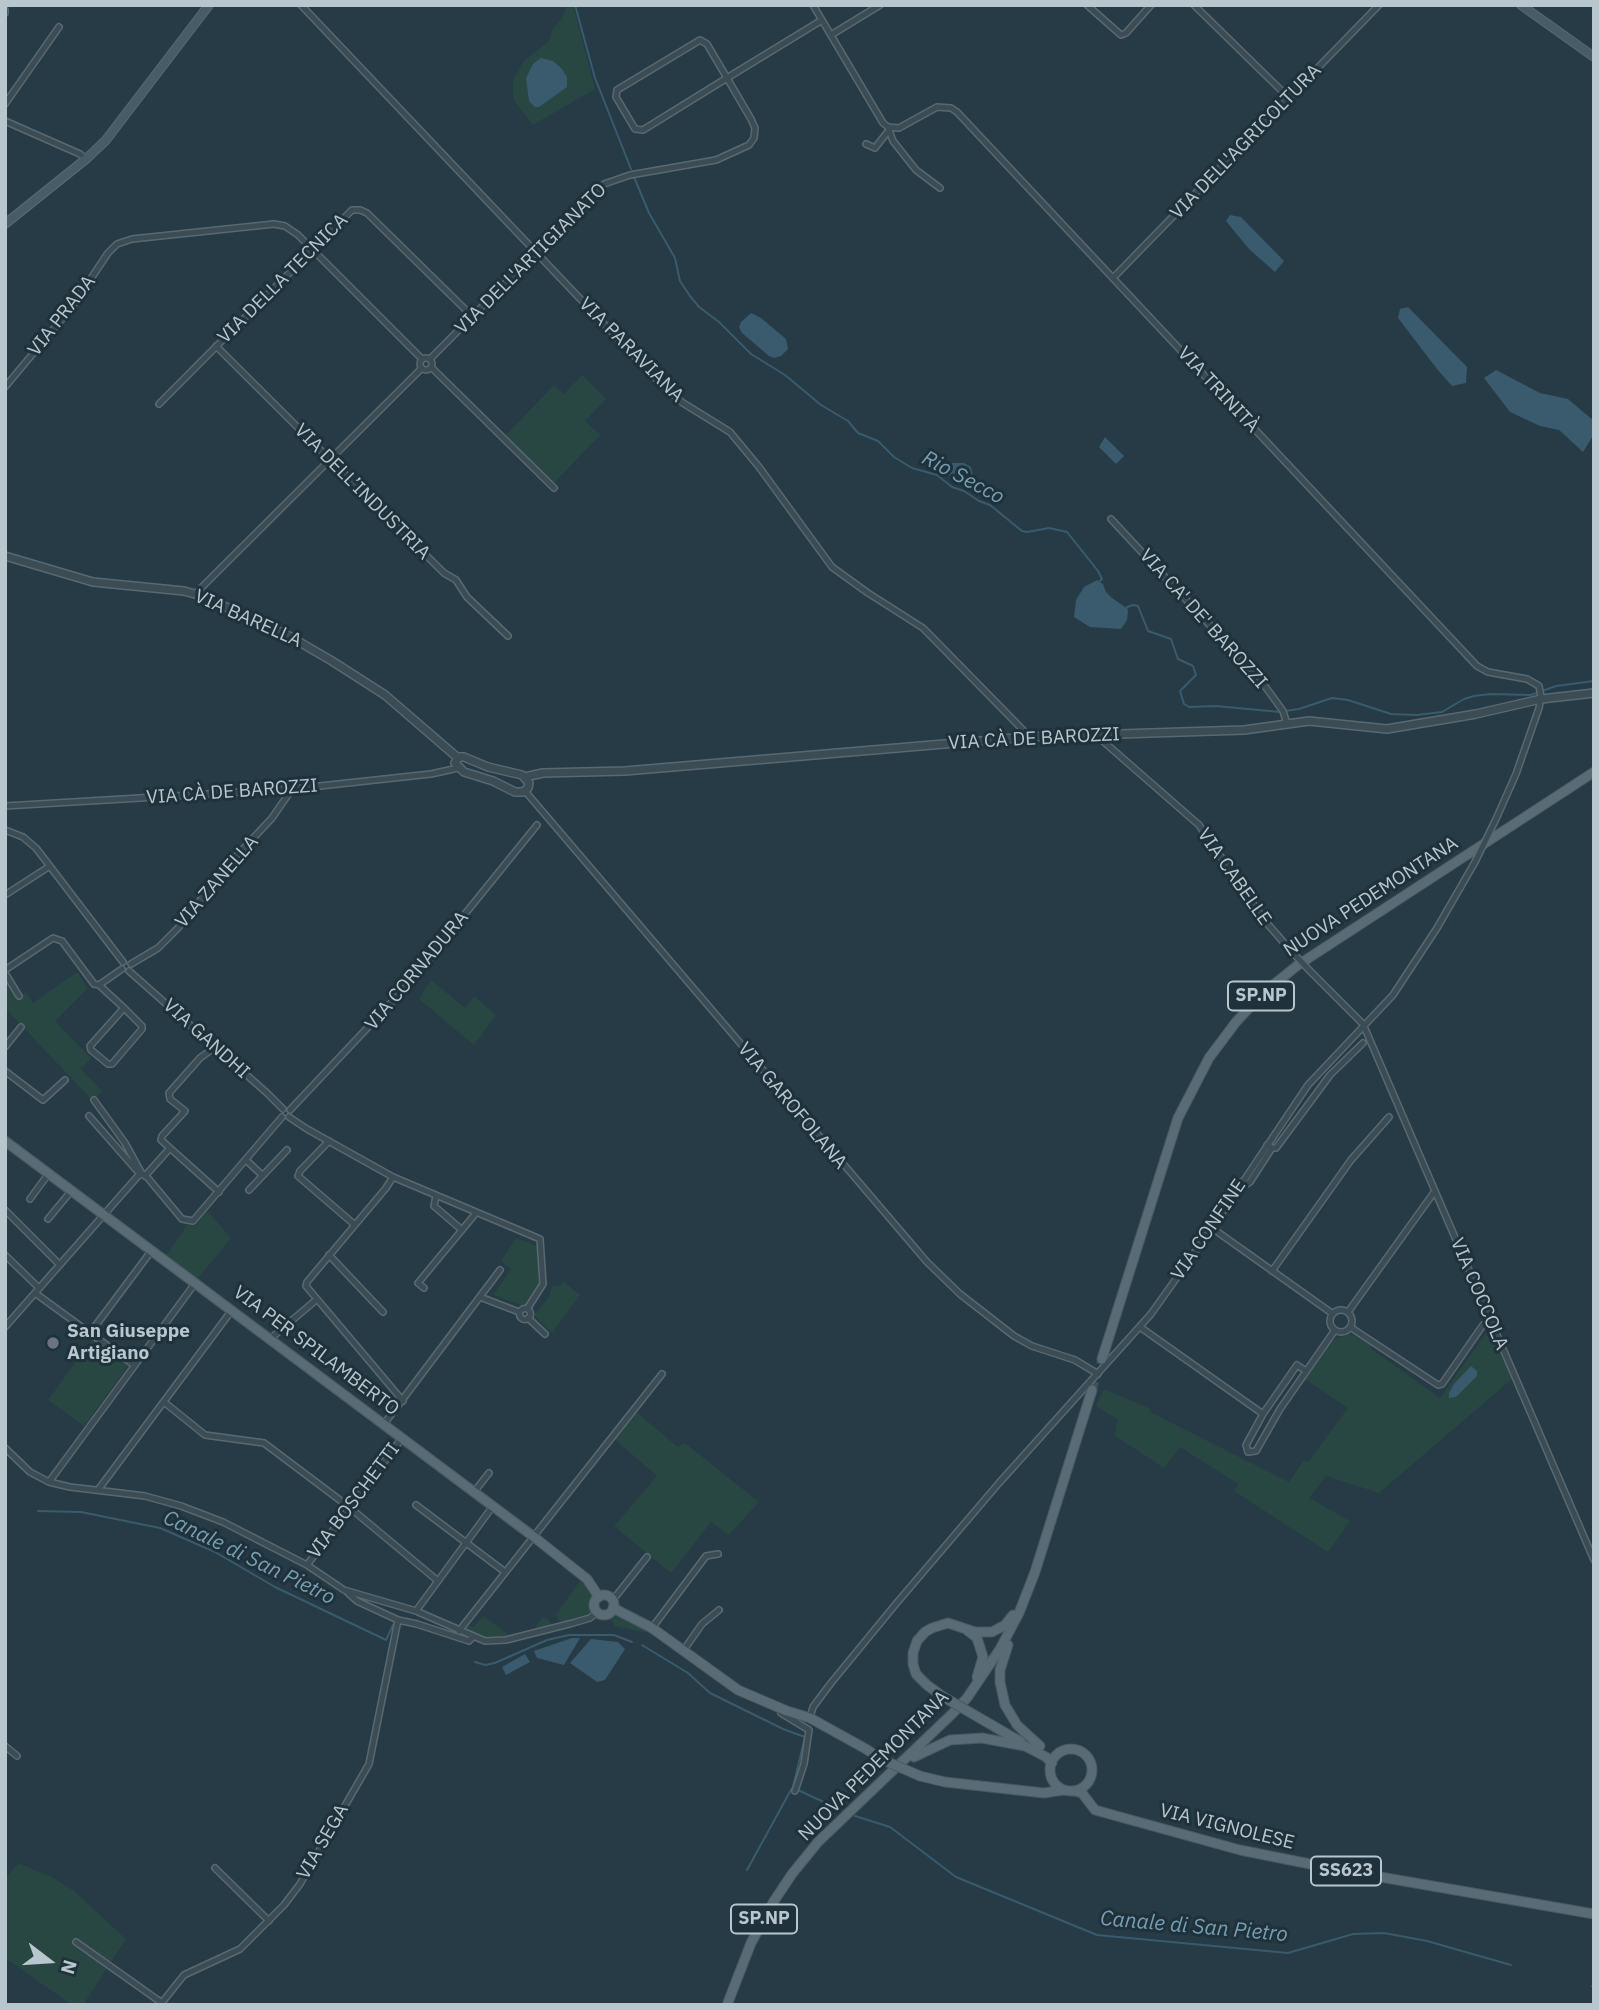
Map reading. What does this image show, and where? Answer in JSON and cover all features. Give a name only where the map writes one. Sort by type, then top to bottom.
[{"type":"main road","points":[[5,224],[106,140],[209,5]]},
{"type":"main road","points":[[1521,5],[1594,57]]},
{"type":"main road","name":"NUOVA PEDEMONTANA","points":[[1102,1359],[1178,1118],[1204,1066],[1236,1022],[1262,994],[1298,965],[1594,772]]},
{"type":"main road","name":"VIA PER SPILAMBERTO","points":[[5,1141],[534,1537],[587,1579],[599,1597]]},
{"type":"main road","name":"NUOVA PEDEMONTANA","points":[[727,2005],[758,1928],[792,1874],[818,1842],[903,1763],[967,1698],[1005,1640],[1031,1584],[1092,1390]]},
{"type":"main road","points":[[1039,1749],[1011,1736],[927,1685],[916,1674],[913,1653],[917,1641],[925,1632],[940,1625],[948,1623],[981,1633],[992,1632],[1000,1629],[1012,1618],[1054,1513]]},
{"type":"main road","points":[[1031,1584],[1024,1609],[1004,1653],[1000,1682],[1010,1716],[1052,1763]]},
{"type":"main road","points":[[613,1604],[606,1615],[597,1612],[594,1603],[599,1597],[606,1596],[613,1604],[652,1628],[738,1690],[810,1718],[881,1759],[920,1776],[945,1782],[1044,1793],[1075,1791],[1088,1783]]},
{"type":"main road","points":[[967,1629],[976,1638],[983,1657],[967,1698]]},
{"type":"main road","points":[[903,1763],[937,1744],[966,1737],[1004,1741],[1059,1753],[1070,1749],[1086,1755],[1093,1768],[1088,1783],[1090,1798],[1101,1812]]},
{"type":"main road","points":[[1034,1791],[1048,1786],[1052,1763],[1059,1753]]},
{"type":"main road","points":[[1051,1776],[1057,1787],[1063,1790]]},
{"type":"main road","name":"VIA VIGNOLESE","points":[[1075,1791],[1082,1793],[1095,1810],[1240,1850],[1594,1914]]},
{"type":"street","name":"VIA PARAVIANA","points":[[301,5],[663,386],[688,407],[730,432],[832,567],[923,628],[1027,737]]},
{"type":"street","points":[[813,5],[888,128],[893,141],[916,170],[940,188]]},
{"type":"street","points":[[831,35],[880,5]]},
{"type":"street","points":[[1087,5],[1121,35],[1152,5]]},
{"type":"street","points":[[1194,5],[1289,97]]},
{"type":"street","name":"VIA DELL'AGRICOLTURA","points":[[1113,278],[1379,5]]},
{"type":"street","points":[[727,78],[707,44],[700,40],[620,88],[615,95],[635,129],[640,131],[727,78],[822,20]]},
{"type":"street","points":[[5,104],[59,27]]},
{"type":"street","name":"VIA DELL'ARTIGIANATO","points":[[430,359],[588,198],[611,180],[716,160],[749,145],[755,134],[751,119],[727,78]]},
{"type":"street","name":"VIA TRINITÀ","points":[[866,145],[875,148],[888,128],[905,126],[937,107],[951,108],[957,112],[1477,666],[1488,672],[1534,681],[1541,698]]},
{"type":"street","points":[[5,121],[86,159]]},
{"type":"street","name":"VIA DELLA TECNICA","points":[[159,404],[348,212],[356,209],[364,211],[472,316]]},
{"type":"street","name":"VIA PRADA","points":[[5,387],[72,307],[117,244],[132,239],[274,224],[294,231],[312,249]]},
{"type":"street","points":[[312,249],[422,359],[430,359],[431,367],[554,488]]},
{"type":"street","name":"VIA DELL’INDUSTRIA","points":[[216,346],[444,573],[456,580],[467,597],[508,636]]},
{"type":"street","points":[[195,594],[422,368],[422,359]]},
{"type":"street","points":[[422,368],[426,370],[431,367]]},
{"type":"street","name":"VIA CA' DE' BAROZZI","points":[[1111,519],[1259,678],[1283,713],[1287,724]]},
{"type":"street","name":"VIA BARELLA","points":[[5,556],[93,582],[195,594],[289,636],[332,661],[385,695],[458,758]]},
{"type":"street","name":"VIA CÀ DE BAROZZI","points":[[525,777],[542,773],[625,771],[1027,737],[1244,730],[1309,722],[1387,729],[1476,714],[1541,698],[1594,693]]},
{"type":"street","name":"VIA CONFINE","points":[[810,1718],[813,1707],[895,1605],[999,1483],[1140,1327],[1212,1228],[1241,1182],[1269,1147],[1302,1093],[1393,995],[1455,898],[1496,820],[1516,774],[1541,698]]},
{"type":"street","name":"VIA CABELLE","points":[[1097,735],[1199,825],[1265,922],[1310,971],[1362,1021],[1364,1027]]},
{"type":"street","points":[[464,757],[525,777],[529,785],[525,791],[515,792],[458,768],[458,758],[464,757]]},
{"type":"street","name":"VIA CÀ DE BAROZZI","points":[[5,806],[292,789],[431,775],[458,768]]},
{"type":"street","name":"VIA ZANELLA","points":[[130,967],[158,948],[178,928],[230,863],[272,818],[292,789]]},
{"type":"street","name":"VIA GAROFOLANA","points":[[525,791],[927,1262],[966,1299],[1014,1336],[1032,1346],[1075,1360],[1098,1374]]},
{"type":"street","name":"VIA CORNADURA","points":[[142,1175],[182,1219],[188,1222],[198,1217],[286,1113],[405,988],[537,825]]},
{"type":"street","points":[[5,830],[33,844],[122,966]]},
{"type":"street","points":[[5,895],[50,866]]},
{"type":"street","points":[[19,996],[5,971],[50,939],[56,938],[62,941],[92,983],[99,985],[142,1026],[142,1030],[112,1064],[108,1064],[91,1050],[90,1046],[124,1009]]},
{"type":"street","points":[[99,985],[128,962],[130,967]]},
{"type":"street","name":"VIA GANDHI","points":[[130,967],[286,1113],[329,1142],[393,1177],[540,1239],[543,1284],[527,1309]]},
{"type":"street","points":[[5,1046],[21,1027]]},
{"type":"street","name":"VIA COCCOLA","points":[[1364,1027],[1594,1560]]},
{"type":"street","points":[[1269,1147],[1278,1144],[1330,1074],[1363,1043]]},
{"type":"street","points":[[215,1047],[200,1058],[169,1093],[170,1099],[185,1111],[162,1136],[162,1142],[219,1192]]},
{"type":"street","points":[[1323,1068],[1330,1074]]},
{"type":"street","points":[[5,1071],[43,1100],[65,1080]]},
{"type":"street","points":[[94,1100],[125,1143],[142,1175]]},
{"type":"street","points":[[89,1116],[142,1175]]},
{"type":"street","points":[[1272,1271],[1351,1160],[1390,1117]]},
{"type":"street","points":[[329,1142],[300,1171],[298,1177],[355,1225]]},
{"type":"street","points":[[5,1327],[104,1214],[170,1148]]},
{"type":"street","points":[[248,1190],[287,1150]]},
{"type":"street","points":[[246,1160],[262,1175]]},
{"type":"street","points":[[30,1199],[49,1173]]},
{"type":"street","points":[[393,1177],[306,1284],[316,1300],[403,1401]]},
{"type":"street","points":[[48,1219],[72,1190]]},
{"type":"street","points":[[1348,1312],[1435,1191]]},
{"type":"street","points":[[436,1196],[434,1206],[462,1230]]},
{"type":"street","points":[[5,1210],[59,1264]]},
{"type":"street","points":[[424,1288],[418,1283],[476,1213]]},
{"type":"street","points":[[1212,1228],[1333,1314]]},
{"type":"street","points":[[90,1333],[152,1250]]},
{"type":"street","points":[[5,1255],[37,1290],[134,1365]]},
{"type":"street","points":[[329,1255],[383,1312]]},
{"type":"street","points":[[384,1424],[500,1270]]},
{"type":"street","points":[[49,1482],[196,1282]]},
{"type":"street","points":[[480,1297],[519,1312]]},
{"type":"street","points":[[269,1340],[316,1300]]},
{"type":"street","points":[[519,1312],[527,1309],[530,1313],[528,1318]]},
{"type":"street","points":[[98,1490],[232,1310]]},
{"type":"street","points":[[1339,1310],[1348,1312],[1352,1319],[1350,1327],[1343,1331],[1335,1329],[1331,1322],[1333,1314],[1339,1310]]},
{"type":"street","points":[[519,1312],[521,1318],[528,1318],[545,1334]]},
{"type":"street","points":[[1350,1327],[1438,1385],[1442,1384],[1483,1325]]},
{"type":"street","points":[[1140,1327],[1263,1414]]},
{"type":"street","points":[[1306,1371],[1297,1365],[1263,1414],[1246,1445],[1246,1451],[1256,1451],[1276,1415],[1335,1329]]},
{"type":"street","points":[[459,1631],[662,1374]]},
{"type":"street","points":[[164,1402],[205,1435],[264,1443],[349,1507],[438,1581]]},
{"type":"street","name":"VIA BOSCHETTI","points":[[307,1565],[401,1438]]},
{"type":"street","points":[[5,1448],[30,1472],[49,1482],[69,1488],[145,1496],[181,1506],[223,1522],[307,1565],[357,1601],[398,1620],[468,1641],[473,1637]]},
{"type":"street","points":[[474,1492],[489,1474]]},
{"type":"street","points":[[416,1505],[505,1573]]},
{"type":"street","points":[[416,1611],[493,1506]]},
{"type":"street","points":[[652,1628],[706,1556],[718,1554]]},
{"type":"street","points":[[613,1604],[647,1557]]},
{"type":"street","points":[[344,1590],[416,1611],[485,1641],[506,1640],[588,1619],[597,1612]]},
{"type":"street","points":[[683,1651],[702,1623],[719,1610]]},
{"type":"street","name":"VIA SEGA","points":[[161,2004],[184,1975],[240,1949],[269,1922],[300,1884],[369,1764],[398,1620]]},
{"type":"street","points":[[751,1696],[809,1730],[796,1789]]},
{"type":"street","points":[[5,1746],[17,1756]]},
{"type":"street","points":[[215,1868],[269,1922]]},
{"type":"street","points":[[76,1942],[161,2004]]},
{"type":"green space","points":[[567,5],[573,5],[595,89],[533,125],[515,102],[513,80],[524,61],[549,41],[553,28],[562,18]]},
{"type":"green space","points":[[582,375],[606,399],[585,421],[600,435],[554,483],[505,436],[554,385],[564,394]]},
{"type":"green space","points":[[77,972],[88,988],[55,1021],[91,1058],[81,1069],[102,1091],[93,1101],[5,1008],[5,978],[18,997],[26,992],[33,1003]]},
{"type":"green space","points":[[431,980],[465,1008],[474,996],[496,1015],[474,1045],[419,999]]},
{"type":"green space","points":[[207,1211],[231,1238],[197,1280],[165,1257],[187,1225],[195,1226]]},
{"type":"green space","points":[[516,1238],[537,1246],[539,1285],[524,1306],[493,1295],[511,1269],[501,1261]]},
{"type":"green space","points":[[563,1281],[580,1295],[552,1333],[534,1315],[549,1297],[552,1286],[562,1285]]},
{"type":"green space","points":[[1489,1329],[1512,1379],[1379,1493],[1326,1476],[1309,1498],[1350,1521],[1328,1552],[1234,1491],[1238,1484],[1180,1447],[1164,1468],[1115,1436],[1117,1419],[1096,1406],[1104,1389],[1151,1409],[1150,1412],[1289,1482],[1304,1460],[1308,1462],[1348,1408],[1305,1379],[1333,1340],[1349,1334],[1361,1338],[1372,1345],[1370,1348],[1440,1398]]},
{"type":"green space","points":[[93,1338],[128,1366],[84,1426],[48,1400]]},
{"type":"green space","points":[[634,1410],[678,1447],[685,1443],[759,1502],[729,1535],[711,1522],[671,1573],[614,1526],[657,1476],[613,1438]]},
{"type":"green space","points":[[580,1581],[585,1582],[593,1598],[592,1609],[588,1615],[565,1623],[558,1620],[556,1614]]},
{"type":"green space","points":[[483,1616],[509,1635],[534,1629],[542,1618],[549,1620],[550,1624],[547,1628],[508,1639],[485,1640],[468,1634],[467,1629],[469,1625],[473,1628]]},
{"type":"green space","points":[[623,1617],[648,1630],[647,1633],[615,1626],[610,1618]]},
{"type":"green space","points":[[18,1863],[52,1877],[74,1891],[126,1939],[83,2005],[72,2005],[5,1958],[5,1880]]},
{"type":"water","points":[[541,58],[553,61],[562,69],[567,77],[567,87],[539,107],[535,107],[529,101],[526,78],[533,64]]},
{"type":"water","points":[[1230,215],[1241,217],[1284,261],[1275,272],[1249,249],[1226,221]]},
{"type":"water","points":[[1408,307],[1467,367],[1466,383],[1452,386],[1398,318],[1400,309]]},
{"type":"water","points":[[751,313],[786,339],[788,349],[781,356],[769,356],[742,333],[739,327],[741,322]]},
{"type":"water","points":[[1496,370],[1540,393],[1568,399],[1594,421],[1594,434],[1583,452],[1559,430],[1540,426],[1510,412],[1484,378]]},
{"type":"water","points":[[1105,437],[1124,456],[1116,464],[1099,447]]},
{"type":"water","points":[[952,463],[964,463],[971,467],[973,475],[965,485],[961,485],[944,472]]},
{"type":"water","points":[[1097,580],[1112,598],[1128,609],[1127,620],[1121,629],[1090,627],[1074,617],[1076,600],[1084,587]]},
{"type":"water","points":[[1471,1366],[1477,1371],[1477,1376],[1456,1397],[1449,1398],[1454,1384]]},
{"type":"water","points":[[572,1638],[580,1638],[564,1665],[537,1658],[534,1651]]},
{"type":"water","points":[[591,1639],[618,1642],[625,1649],[605,1680],[597,1682],[570,1663]]},
{"type":"water","points":[[525,1654],[530,1662],[506,1675],[502,1667]]},
{"type":"waterway","name":"Rio Secco","points":[[575,5],[595,78],[631,169]]},
{"type":"waterway","name":"Rio Secco","points":[[634,177],[649,213],[675,258],[680,281],[699,307],[719,322],[751,354],[785,375],[821,405],[848,421],[858,433],[878,441],[894,457],[912,468],[937,475],[952,487],[990,505],[1022,531],[1049,528],[1067,532],[1098,571],[1102,579],[1100,581]]},
{"type":"waterway","name":"Rio Secco","points":[[1127,607],[1138,606],[1148,631],[1171,639],[1178,659],[1193,666],[1196,675],[1180,691],[1184,704],[1189,707],[1216,706],[1280,712]]},
{"type":"waterway","name":"Rio Secco","points":[[1285,711],[1332,698],[1348,700],[1391,714],[1417,715],[1442,712],[1474,696],[1531,695],[1556,686],[1594,681]]},
{"type":"waterway","name":"Canale di San Pietro","points":[[38,1511],[81,1512],[160,1528],[215,1552],[275,1587],[386,1640],[393,1625]]},
{"type":"waterway","name":"Canale di San Pietro","points":[[475,1662],[485,1665],[495,1663],[547,1640],[569,1635],[614,1635],[632,1642]]},
{"type":"waterway","name":"Canale di San Pietro","points":[[642,1645],[688,1673],[710,1693],[805,1737],[793,1787]]},
{"type":"waterway","points":[[747,1870],[792,1788]]},
{"type":"waterway","name":"Canale di San Pietro","points":[[798,1790],[841,1810]]},
{"type":"waterway","name":"Canale di San Pietro","points":[[855,1816],[890,1827],[956,1877],[1097,1935],[1288,1953],[1353,1934],[1384,1933],[1427,1941],[1511,1965]]},
{"type":"tunnel","points":[[1092,1390],[1102,1359]]},
{"type":"place","name":"San Giuseppe Artigiano","points":[[53,1343]]}]
